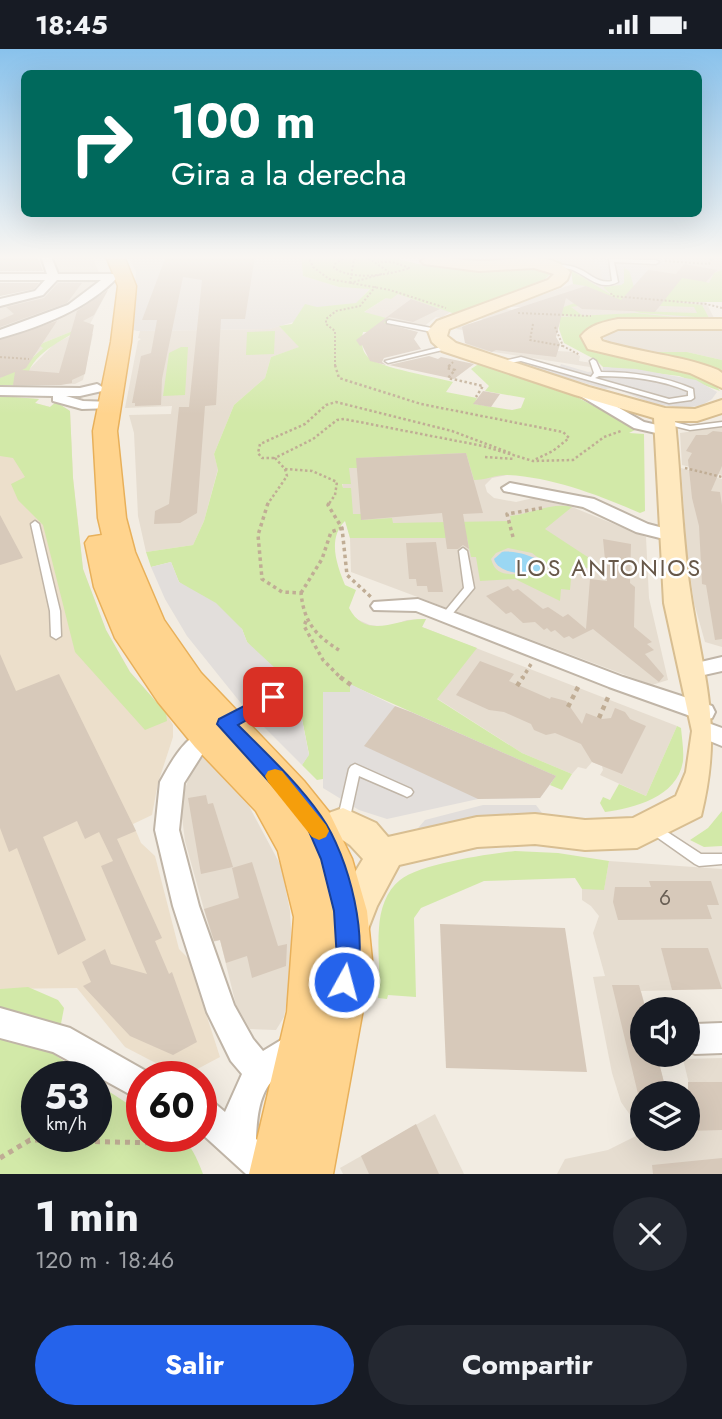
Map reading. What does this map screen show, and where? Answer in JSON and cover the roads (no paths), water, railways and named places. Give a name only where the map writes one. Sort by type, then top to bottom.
[{"type":"main road","points":[[125,308],[121,342],[90,399],[88,433],[95,522],[109,587],[126,630],[170,694],[217,730],[270,800],[320,834],[331,859],[345,911],[349,960],[306,1174]]},
{"type":"main road","points":[[381,854],[477,832],[535,829],[585,835],[637,833],[689,806],[704,772],[711,727],[709,667],[678,603],[666,463],[658,423],[620,395],[495,363],[456,350],[438,338],[437,331],[443,325],[487,308]]},
{"type":"main road","points":[[722,324],[618,324],[602,328],[590,335],[595,345],[614,352],[694,367],[722,382]]},
{"type":"main road","points":[[658,423],[722,407]]},
{"type":"main road","points":[[320,834],[363,834],[381,854],[381,865],[360,899],[347,935]]},
{"type":"main road","points":[[276,1174],[311,1012],[320,834]]},
{"type":"street","points":[[0,334],[68,308]]},
{"type":"street","points":[[584,384],[658,423]]},
{"type":"street","points":[[0,391],[90,399]]},
{"type":"street","points":[[510,488],[588,503],[642,528],[672,536]]},
{"type":"street","points":[[381,606],[418,605],[616,682],[711,727]]},
{"type":"street","points":[[217,730],[195,747],[172,782],[167,830],[186,906],[222,1012],[242,1050],[260,1071]]},
{"type":"street","points":[[0,1023],[59,1039],[126,1077]]},
{"type":"street","points":[[240,1148],[241,1111],[260,1071],[304,1040]]},
{"type":"street","points":[[217,1125],[271,1174]]},
{"type":"lane","points":[[389,322],[437,331]]},
{"type":"lane","points":[[388,361],[456,350]]},
{"type":"lane","points":[[593,361],[598,374]]},
{"type":"lane","points":[[584,384],[598,374],[634,374],[674,382],[691,390],[691,398],[669,401],[620,395]]},
{"type":"lane","points":[[658,423],[690,428],[722,423]]},
{"type":"lane","points":[[35,524],[55,611],[56,636]]},
{"type":"lane","points":[[446,616],[468,588],[463,551]]},
{"type":"lane","points":[[217,730],[273,697]]},
{"type":"lane","points":[[320,834],[355,769],[407,792]]},
{"type":"lane","points":[[651,826],[699,860],[722,859]]},
{"type":"water","points":[[502,552],[526,555],[538,560],[545,568],[533,573],[509,571],[494,559]]},
{"type":"district","name":"LOS ANTONIOS","points":[[609,568]]}]
